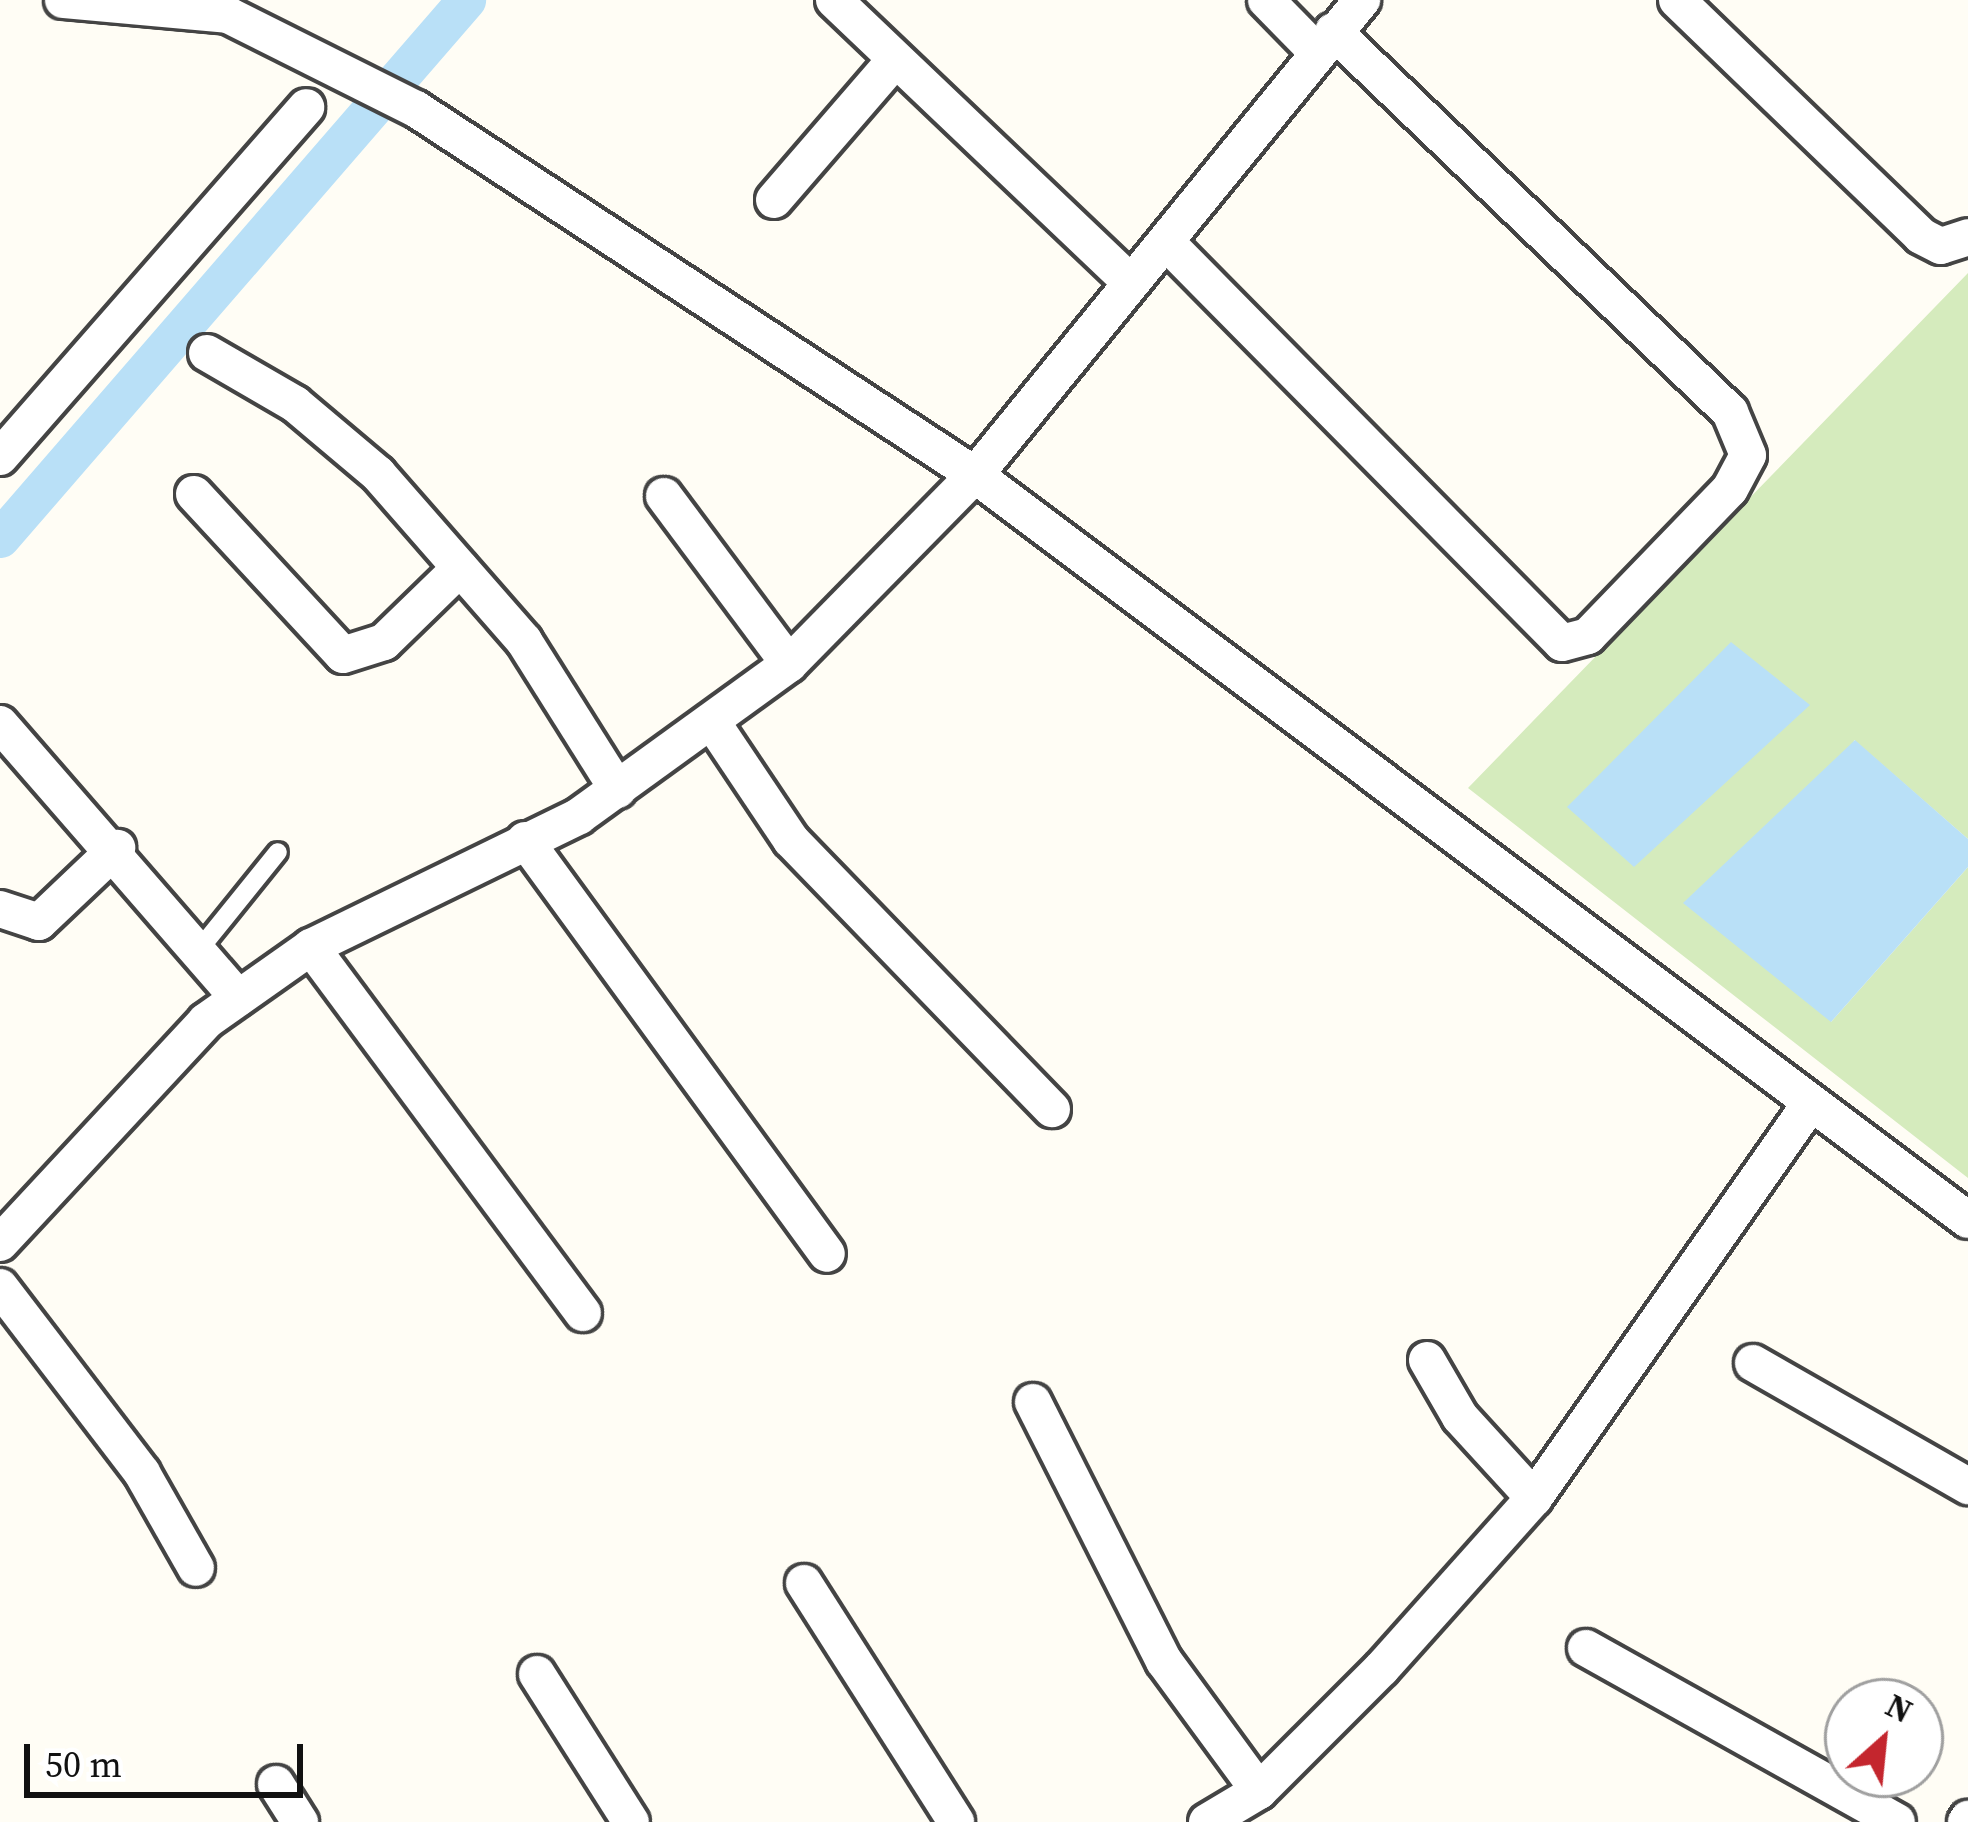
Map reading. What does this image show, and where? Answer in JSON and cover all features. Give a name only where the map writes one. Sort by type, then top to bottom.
[{"type":"street","points":[[63,0],[228,15],[308,50],[416,109],[975,475],[1968,1220]]},
{"type":"street","points":[[835,0],[1131,283]]},
{"type":"street","points":[[1167,243],[1562,643],[1588,636],[1730,489],[1748,455],[1730,412],[1324,40],[1266,0]]},
{"type":"street","points":[[0,1243],[109,1117],[238,998],[311,946],[618,790],[714,725],[789,664],[975,475],[1167,243],[1324,40],[1362,0]]},
{"type":"street","points":[[1677,0],[1921,236],[1941,246],[1968,237]]},
{"type":"street","points":[[774,200],[895,60]]},
{"type":"street","points":[[0,457],[306,107]]},
{"type":"street","points":[[207,353],[295,404],[378,474],[524,641],[618,790]]},
{"type":"street","points":[[194,494],[343,655],[384,642],[460,568]]},
{"type":"street","points":[[664,496],[789,664]]},
{"type":"street","points":[[0,724],[117,848],[238,998]]},
{"type":"street","points":[[714,725],[791,840],[1052,1109]]},
{"type":"street","points":[[525,840],[827,1254]]},
{"type":"street","points":[[0,909],[39,922],[117,848]]},
{"type":"street","points":[[311,946],[584,1313]]},
{"type":"street","points":[[1208,1822],[1258,1791],[1534,1498],[1811,1103]]},
{"type":"street","points":[[0,1287],[142,1472],[196,1568]]},
{"type":"street","points":[[1427,1360],[1460,1417],[1534,1498]]},
{"type":"street","points":[[1753,1364],[1968,1486]]},
{"type":"street","points":[[1033,1402],[1164,1661],[1258,1791]]},
{"type":"street","points":[[804,1583],[956,1822]]},
{"type":"street","points":[[1586,1648],[1897,1822]]},
{"type":"street","points":[[537,1674],[631,1822]]},
{"type":"street","points":[[276,1784],[300,1822]]},
{"type":"lane","points":[[198,951],[278,852]]},
{"type":"green space","points":[[1968,273],[1968,839],[1854,740],[1831,1022],[1968,867],[1968,1178],[1468,788]]},
{"type":"water","points":[[1731,642],[1810,705],[1634,867],[1567,807]]},
{"type":"water","points":[[1855,740],[1968,839],[1968,867],[1831,1022],[1683,903]]},
{"type":"waterway","points":[[0,538],[466,0]]}]
